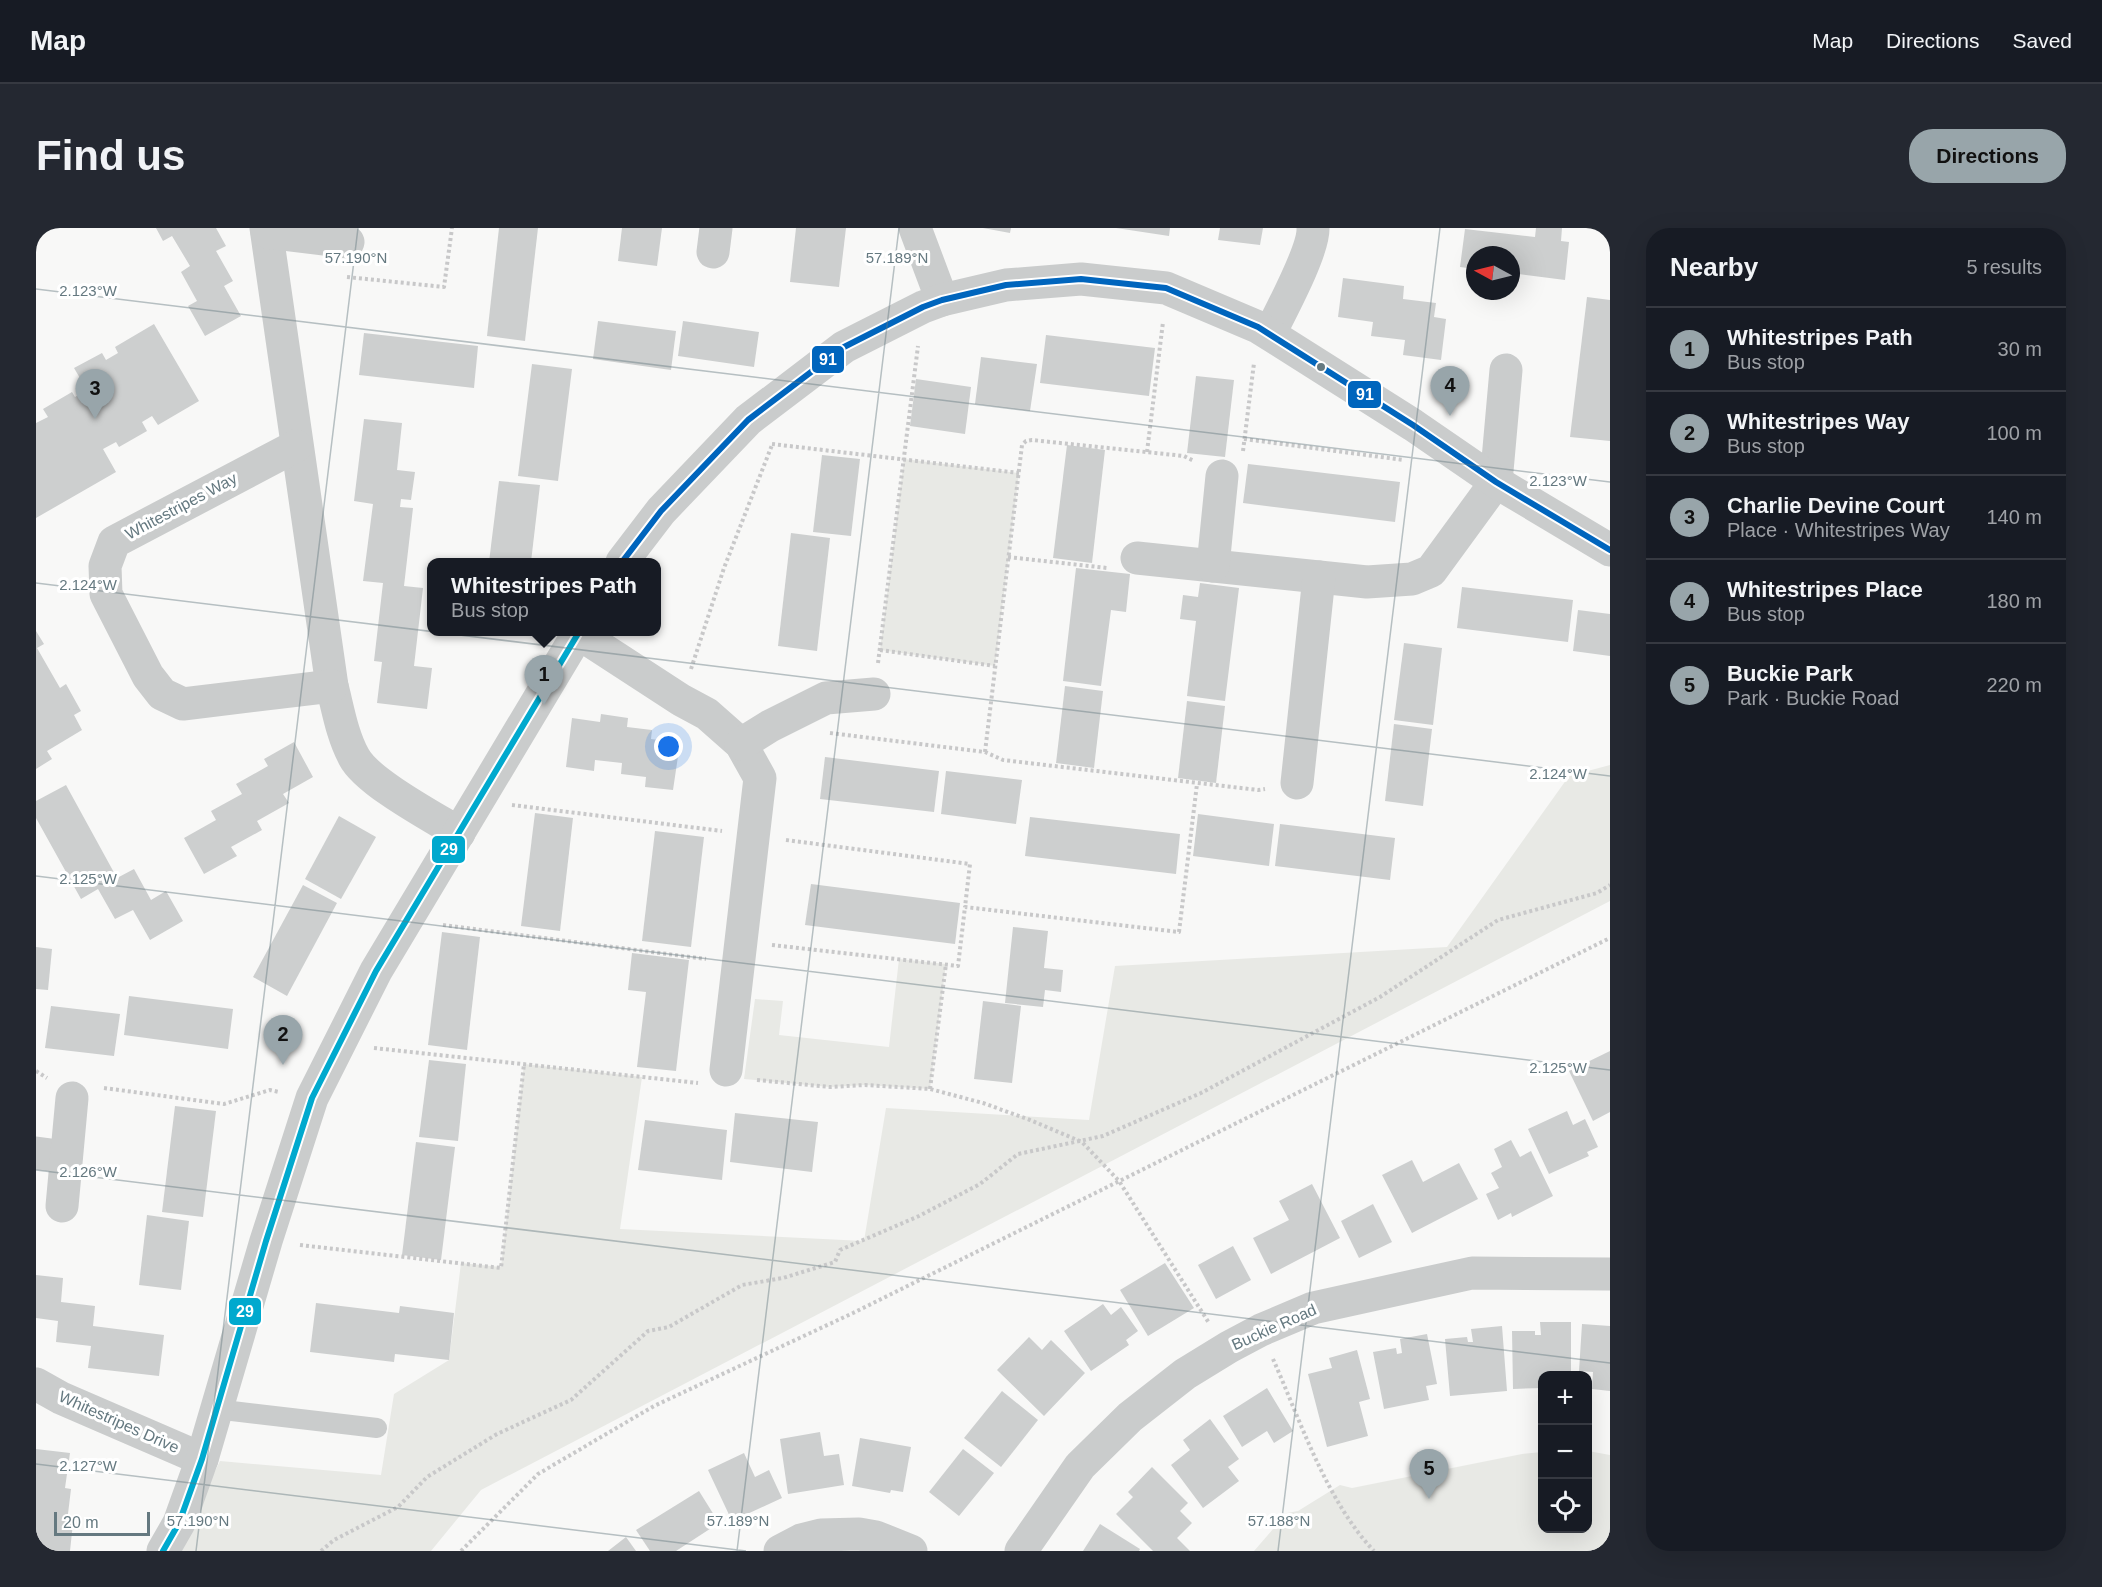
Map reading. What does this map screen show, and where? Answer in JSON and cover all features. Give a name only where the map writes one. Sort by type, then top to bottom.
[{"type":"street","points":[[915,228],[933,303]]},
{"type":"street","points":[[1264,330],[1301,268],[1313,228]]},
{"type":"street","points":[[348,242],[266,230],[332,686],[345,737],[355,759],[372,778],[459,833]]},
{"type":"street","points":[[625,558],[661,511],[748,420],[844,347],[933,303],[1006,285],[1081,279],[1166,288],[1264,330],[1445,446],[1496,482],[1610,550]]},
{"type":"street","points":[[1137,558],[1367,582],[1412,579],[1431,571],[1496,482],[1506,370]]},
{"type":"street","name":"Whitestripes Way","points":[[296,446],[114,542],[105,566],[105,594],[148,676],[162,694],[183,704],[332,686]]},
{"type":"street","points":[[1214,566],[1222,476]]},
{"type":"street","points":[[1297,783],[1319,577]]},
{"type":"street","points":[[163,1551],[179,1523],[202,1459],[266,1241],[312,1098],[341,1045],[376,971],[479,801],[537,677],[574,636]]},
{"type":"street","points":[[584,636],[681,700],[707,714],[741,744],[760,778],[726,1070]]},
{"type":"street","points":[[741,744],[770,726],[826,698],[874,694]]},
{"type":"street","points":[[62,1206],[51,1155],[74,1089]]},
{"type":"street","name":"Buckie Road","points":[[1021,1551],[1080,1466],[1130,1417],[1185,1374],[1228,1347],[1261,1330],[1313,1308],[1472,1273],[1610,1275]]},
{"type":"street","name":"Whitestripes Drive","points":[[36,1384],[61,1398],[202,1459]]},
{"type":"street","points":[[780,1551],[801,1539],[821,1535],[859,1534],[876,1537],[911,1551]]},
{"type":"lane","points":[[215,1409],[377,1428]]},
{"type":"path","points":[[343,277],[444,288],[452,228]]},
{"type":"path","points":[[1148,452],[1166,288]]},
{"type":"path","points":[[874,694],[904,459],[933,303]]},
{"type":"path","points":[[985,752],[1022,445],[1032,440],[1184,456],[1222,476],[1241,464],[1264,330]]},
{"type":"path","points":[[731,439],[1019,473]]},
{"type":"path","points":[[1244,439],[1433,463],[1445,446]]},
{"type":"path","points":[[681,700],[724,568],[772,444]]},
{"type":"path","points":[[1008,557],[1122,570],[1137,558]]},
{"type":"path","points":[[880,650],[995,666]]},
{"type":"path","points":[[823,733],[985,752],[1003,760],[1197,784],[1258,790],[1297,783]]},
{"type":"path","points":[[965,907],[1179,932],[1197,784]]},
{"type":"path","points":[[479,801],[717,831]]},
{"type":"path","points":[[741,941],[958,966],[970,864],[753,835]]},
{"type":"path","points":[[321,1551],[334,1540],[399,1508],[427,1477],[497,1434],[571,1400],[648,1331],[669,1327],[742,1285],[783,1278],[835,1262],[840,1250],[919,1216],[980,1184],[1018,1155],[1104,1136],[1201,1093],[1380,997],[1498,920],[1597,893],[1610,885]]},
{"type":"path","points":[[406,920],[703,958]]},
{"type":"path","points":[[460,1551],[538,1474],[654,1406],[853,1313],[1610,938]]},
{"type":"path","points":[[930,1089],[946,964]]},
{"type":"path","points":[[341,1045],[707,1084],[726,1070],[740,1078],[819,1086],[865,1085],[930,1089],[1011,1113],[1082,1142],[1119,1181],[1213,1329],[1228,1347]]},
{"type":"path","points":[[266,1241],[501,1268],[524,1064]]},
{"type":"path","points":[[36,1071],[74,1089],[224,1104],[270,1090],[312,1098]]},
{"type":"path","points":[[1261,1330],[1327,1481],[1359,1536],[1374,1551]]},
{"type":"shaded area","points":[[904,459],[1019,473],[995,666],[880,650]]},
{"type":"shaded area","points":[[1610,765],[1610,901],[481,1490],[431,1551],[175,1551],[220,1461],[381,1475],[394,1394],[449,1360],[461,1263],[501,1267],[524,1064],[642,1077],[620,1229],[864,1241],[886,1108],[1089,1120],[1115,966],[1447,947],[1569,776]]},
{"type":"shaded area","points":[[899,959],[946,964],[930,1089],[865,1085],[830,1087],[744,1079],[755,999],[783,1001],[779,1035],[889,1047]]},
{"type":"shaded area","points":[[1538,1452],[1538,1533],[1592,1533],[1592,1452],[1610,1455],[1610,1551],[1254,1551],[1287,1513],[1298,1511],[1340,1485],[1352,1488]]},
{"type":"building","points":[[156,228],[216,228],[226,246],[216,251],[233,281],[224,286],[241,316],[205,336],[188,306],[197,301],[181,272],[190,266],[172,236],[163,241]]},
{"type":"building","points":[[499,228],[538,228],[525,341],[487,336]]},
{"type":"building","points":[[622,228],[662,228],[657,266],[618,261]]},
{"type":"building","points":[[796,228],[846,228],[839,287],[790,282]]},
{"type":"building","points":[[983,228],[1011,228],[1010,233]]},
{"type":"building","points":[[1116,228],[1170,228],[1169,236]]},
{"type":"building","points":[[1220,228],[1263,228],[1260,245],[1218,240]]},
{"type":"building","points":[[1536,228],[1562,228],[1561,241],[1569,242],[1565,280],[1520,274],[1520,246],[1466,246],[1466,268],[1460,267],[1465,229],[1535,237]]},
{"type":"building","points":[[1343,278],[1404,286],[1403,299],[1436,303],[1434,317],[1446,319],[1441,360],[1403,355],[1405,340],[1371,336],[1373,322],[1338,317]]},
{"type":"building","points":[[1587,297],[1610,300],[1610,441],[1570,437]]},
{"type":"building","points":[[598,321],[676,331],[671,370],[593,359]]},
{"type":"building","points":[[683,321],[759,332],[754,367],[678,356]]},
{"type":"building","points":[[154,324],[199,401],[158,425],[152,416],[142,422],[147,431],[119,447],[116,442],[103,449],[116,472],[36,518],[36,423],[48,417],[43,409],[72,392],[75,397],[87,390],[74,368],[102,353],[106,360],[118,353],[115,347]]},
{"type":"building","points":[[364,333],[478,346],[474,388],[359,375]]},
{"type":"building","points":[[1046,335],[1155,348],[1149,396],[1040,383]]},
{"type":"building","points":[[981,357],[1037,364],[1030,411],[975,404]]},
{"type":"building","points":[[532,364],[572,369],[558,481],[518,476]]},
{"type":"building","points":[[1196,376],[1234,380],[1225,457],[1187,453]]},
{"type":"building","points":[[916,379],[971,387],[965,434],[910,426]]},
{"type":"building","points":[[364,419],[402,423],[397,470],[415,472],[411,500],[401,499],[400,507],[413,508],[404,586],[423,588],[414,666],[432,668],[427,709],[377,703],[382,662],[374,661],[383,583],[363,581],[373,504],[354,501]]},
{"type":"building","points":[[1067,445],[1105,450],[1092,563],[1053,558]]},
{"type":"building","points":[[822,455],[860,459],[851,536],[813,532]]},
{"type":"building","points":[[1248,464],[1400,482],[1395,522],[1243,503]]},
{"type":"building","points":[[499,481],[540,485],[531,558],[489,558]]},
{"type":"building","points":[[791,533],[830,538],[817,651],[778,646]]},
{"type":"building","points":[[1076,568],[1130,574],[1126,612],[1111,610],[1101,686],[1063,681]]},
{"type":"building","points":[[1200,583],[1239,588],[1225,701],[1187,696],[1196,621],[1180,619],[1183,595],[1198,597]]},
{"type":"building","points":[[1462,587],[1573,600],[1568,642],[1457,628]]},
{"type":"building","points":[[1578,610],[1610,614],[1610,656],[1573,651]]},
{"type":"building","points":[[36,631],[44,644],[37,648],[60,688],[66,684],[81,711],[74,715],[82,730],[47,751],[52,759],[36,769]]},
{"type":"building","points":[[1404,643],[1442,648],[1433,725],[1394,720]]},
{"type":"building","points":[[1065,686],[1103,691],[1094,768],[1056,763]]},
{"type":"building","points":[[1187,701],[1225,706],[1216,783],[1178,778]]},
{"type":"building","points":[[601,714],[628,718],[627,727],[652,730],[651,739],[680,743],[673,790],[645,787],[646,777],[621,774],[622,763],[595,760],[594,771],[566,767],[572,718],[600,722]]},
{"type":"building","points":[[1394,724],[1432,729],[1423,806],[1385,801]]},
{"type":"building","points":[[294,742],[313,777],[283,794],[289,803],[257,821],[262,830],[231,847],[237,856],[204,874],[184,838],[216,820],[211,811],[242,794],[236,784],[268,766],[264,759]]},
{"type":"building","points":[[825,757],[939,771],[934,812],[820,799]]},
{"type":"building","points":[[946,771],[1022,780],[1016,824],[941,814]]},
{"type":"building","points":[[66,785],[117,878],[134,869],[151,900],[166,891],[183,921],[150,940],[133,910],[115,919],[98,889],[81,899],[36,818],[36,801]]},
{"type":"building","points":[[535,813],[573,818],[560,931],[521,926]]},
{"type":"building","points":[[1198,814],[1274,824],[1269,866],[1193,856]]},
{"type":"building","points":[[339,816],[376,837],[341,899],[305,879]]},
{"type":"building","points":[[1030,817],[1180,834],[1176,874],[1025,856]]},
{"type":"building","points":[[1280,824],[1395,838],[1390,880],[1275,866]]},
{"type":"building","points":[[655,831],[704,837],[691,947],[642,941]]},
{"type":"building","points":[[811,884],[960,903],[955,944],[805,925]]},
{"type":"building","points":[[303,885],[337,903],[287,996],[253,977]]},
{"type":"building","points":[[1013,927],[1048,931],[1044,968],[1063,970],[1061,992],[1045,990],[1043,1007],[1005,1003]]},
{"type":"building","points":[[442,932],[480,937],[467,1050],[428,1045]]},
{"type":"building","points":[[36,947],[52,949],[48,990],[36,989]]},
{"type":"building","points":[[632,953],[689,960],[676,1071],[637,1067],[646,992],[628,990]]},
{"type":"building","points":[[129,996],[233,1009],[228,1049],[124,1035]]},
{"type":"building","points":[[983,1001],[1021,1006],[1012,1083],[974,1079]]},
{"type":"building","points":[[51,1006],[120,1014],[114,1056],[45,1048]]},
{"type":"building","points":[[1610,1051],[1610,1112],[1593,1121],[1569,1071]]},
{"type":"building","points":[[429,1060],[466,1064],[458,1141],[419,1137]]},
{"type":"building","points":[[175,1106],[216,1111],[203,1217],[162,1212]]},
{"type":"building","points":[[1567,1111],[1573,1125],[1585,1119],[1598,1147],[1587,1152],[1589,1156],[1549,1174],[1528,1129]]},
{"type":"building","points":[[735,1113],[818,1122],[812,1172],[730,1162]]},
{"type":"building","points":[[645,1120],[727,1130],[722,1180],[638,1170]]},
{"type":"building","points":[[1511,1140],[1520,1157],[1531,1151],[1553,1196],[1512,1217],[1511,1213],[1498,1220],[1486,1194],[1499,1188],[1491,1173],[1502,1167],[1494,1149]]},
{"type":"building","points":[[416,1142],[455,1147],[441,1260],[402,1255]]},
{"type":"building","points":[[1412,1160],[1423,1182],[1459,1163],[1478,1199],[1412,1233],[1382,1175]]},
{"type":"building","points":[[1312,1184],[1340,1238],[1271,1274],[1253,1238],[1289,1220],[1279,1201]]},
{"type":"building","points":[[1373,1204],[1392,1242],[1359,1258],[1341,1221]]},
{"type":"building","points":[[147,1215],[189,1221],[181,1290],[139,1285]]},
{"type":"building","points":[[1233,1246],[1251,1280],[1216,1299],[1198,1265]]},
{"type":"building","points":[[1165,1263],[1194,1308],[1148,1336],[1120,1290]]},
{"type":"building","points":[[36,1275],[63,1278],[61,1302],[95,1306],[93,1326],[164,1335],[159,1376],[88,1368],[91,1346],[56,1342],[58,1321],[36,1318]]},
{"type":"building","points":[[316,1303],[399,1313],[400,1306],[454,1313],[449,1360],[395,1354],[394,1362],[310,1352]]},
{"type":"building","points":[[1103,1304],[1111,1315],[1121,1307],[1138,1331],[1126,1340],[1129,1345],[1091,1371],[1064,1331]]},
{"type":"building","points":[[1540,1322],[1571,1322],[1571,1371],[1538,1371],[1538,1388],[1513,1389],[1512,1331],[1535,1331],[1535,1335],[1541,1335]]},
{"type":"building","points":[[1582,1324],[1610,1326],[1610,1391],[1592,1389],[1593,1372],[1579,1371]]},
{"type":"building","points":[[1502,1326],[1507,1391],[1450,1396],[1445,1339],[1467,1337],[1468,1342],[1473,1342],[1471,1329]]},
{"type":"building","points":[[1427,1334],[1437,1384],[1426,1386],[1429,1400],[1384,1409],[1373,1352],[1396,1348],[1397,1354],[1402,1353],[1400,1339]]},
{"type":"building","points":[[1029,1337],[1042,1350],[1051,1340],[1085,1373],[1044,1416],[997,1370]]},
{"type":"building","points":[[1357,1350],[1370,1399],[1359,1402],[1368,1436],[1327,1447],[1308,1374],[1332,1368],[1329,1358]]},
{"type":"building","points":[[1267,1388],[1293,1431],[1274,1443],[1267,1431],[1242,1447],[1223,1416]]},
{"type":"building","points":[[1002,1391],[1038,1420],[1001,1467],[964,1438]]},
{"type":"building","points":[[1210,1419],[1239,1459],[1228,1467],[1239,1481],[1203,1508],[1171,1465],[1190,1450],[1183,1440]]},
{"type":"building","points":[[820,1432],[824,1456],[839,1454],[844,1485],[788,1494],[780,1439]]},
{"type":"building","points":[[860,1438],[911,1447],[903,1492],[891,1490],[890,1493],[852,1486]]},
{"type":"building","points":[[36,1449],[70,1453],[65,1488],[71,1489],[67,1522],[73,1523],[70,1551],[36,1551]]},
{"type":"building","points":[[963,1449],[994,1473],[959,1516],[929,1492]]},
{"type":"building","points":[[744,1453],[755,1477],[769,1470],[782,1498],[732,1521],[708,1470]]},
{"type":"building","points":[[1152,1467],[1188,1503],[1180,1511],[1192,1523],[1177,1538],[1190,1551],[1153,1551],[1116,1514],[1133,1497],[1128,1492]]},
{"type":"building","points":[[699,1491],[719,1523],[676,1551],[650,1551],[636,1530]]},
{"type":"building","points":[[1100,1524],[1140,1549],[1139,1551],[1083,1551]]},
{"type":"building","points":[[626,1537],[636,1551],[608,1551]]},
{"type":"transit line","name":"91","points":[[625,558],[661,511],[748,420],[844,347],[923,307],[942,300],[1006,285],[1081,279],[1166,288],[1258,327],[1413,425],[1496,482],[1610,550]]},
{"type":"transit line","name":"29","points":[[163,1551],[179,1523],[202,1459],[266,1241],[312,1098],[376,971],[577,636]]},
{"type":"place","name":"Whitestripes Place","points":[[1450,416]]},
{"type":"place","name":"Charlie Devine Court","points":[[95,419]]},
{"type":"place","name":"Whitestripes Path","points":[[544,705]]},
{"type":"place","name":"Whitestripes Way","points":[[283,1065]]},
{"type":"place","name":"Buckie Park","points":[[1429,1499]]}]
